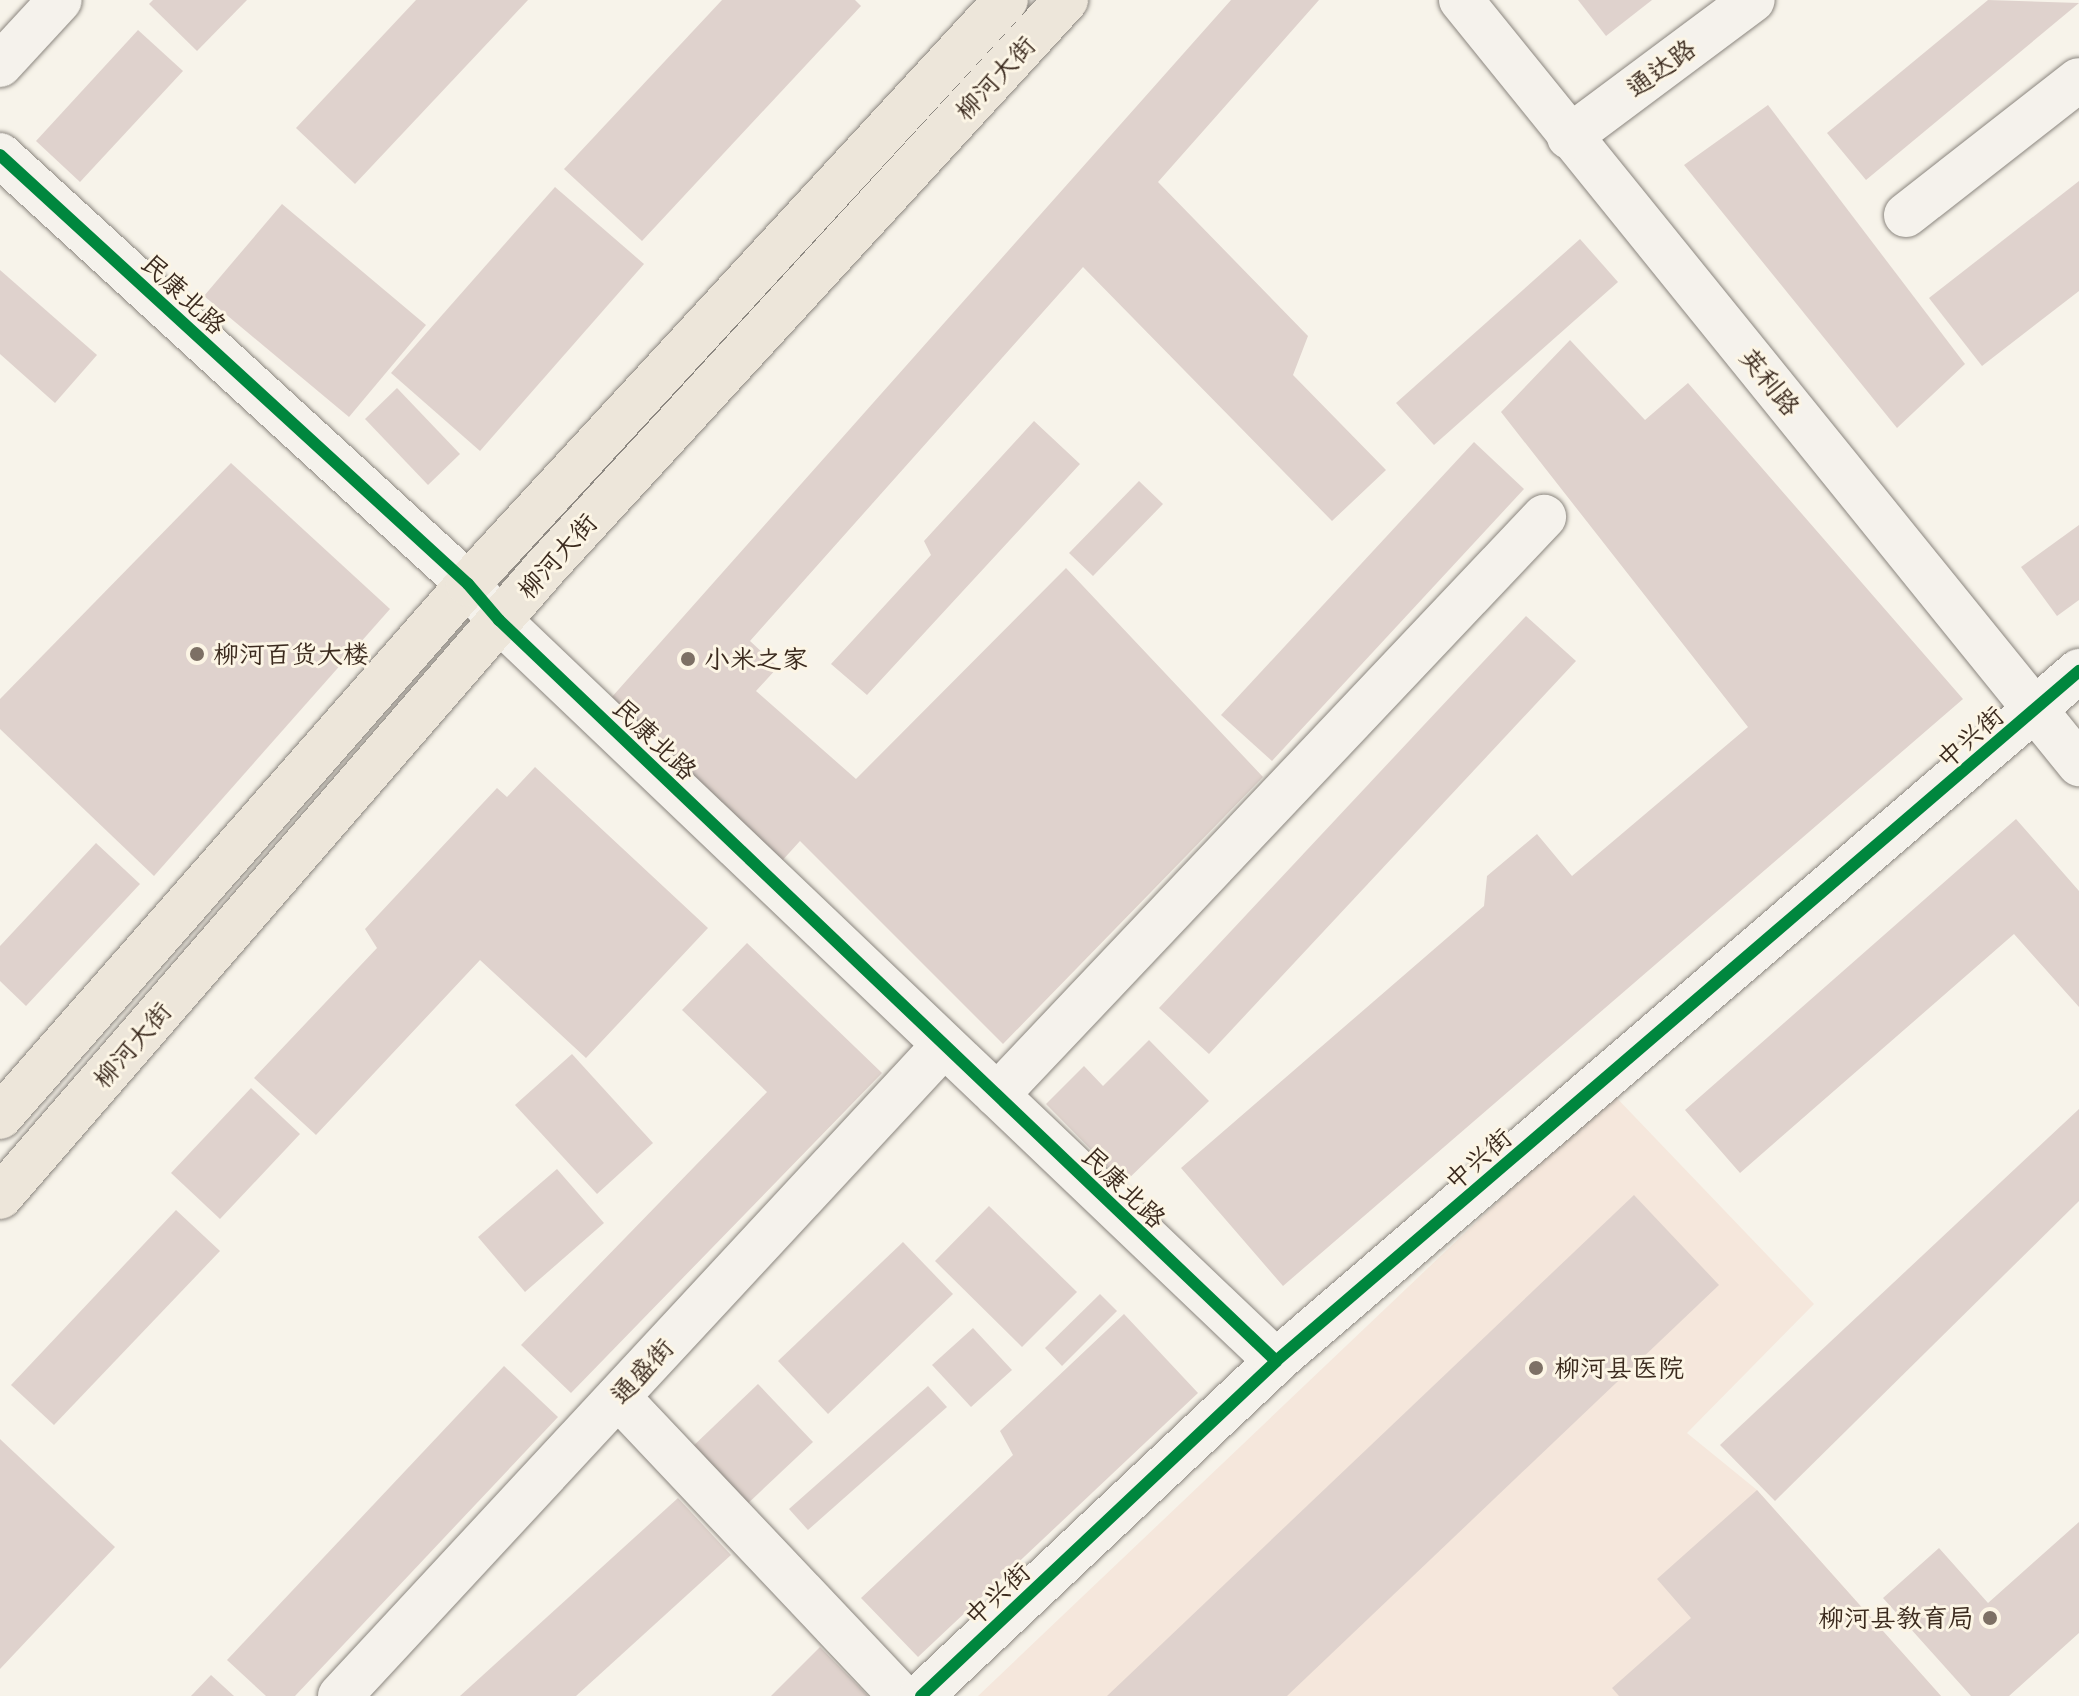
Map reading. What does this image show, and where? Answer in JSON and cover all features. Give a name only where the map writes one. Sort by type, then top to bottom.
[{"type":"main road","name":"柳河大街","points":[[0,1117],[468,584],[1006,0]]},
{"type":"main road","name":"柳河大街","points":[[0,1197],[499,620],[1066,0]]},
{"type":"street","points":[[0,65],[60,0]]},
{"type":"street","name":"英利路","points":[[1461,0],[2079,764]]},
{"type":"street","name":"通达路","points":[[1569,137],[1753,0]]},
{"type":"street","points":[[1906,215],[2079,80]]},
{"type":"street","name":"民康北路","points":[[0,155],[468,584],[499,620],[1276,1361]]},
{"type":"street","points":[[997,1095],[1544,517]]},
{"type":"street","name":"中兴街","points":[[921,1696],[1276,1361],[2079,671]]},
{"type":"street","name":"通盛街","points":[[340,1696],[944,1045]]},
{"type":"street","points":[[618,1397],[901,1696]]},
{"type":"shaded area","name":"柳河县医院","points":[[1612,1093],[1814,1304],[1687,1433],[1757,1490],[1941,1696],[978,1696]]},
{"type":"building","points":[[153,0],[247,0],[197,51],[149,4]]},
{"type":"building","points":[[416,0],[528,0],[355,184],[296,128]]},
{"type":"building","points":[[722,0],[855,0],[861,6],[642,241],[564,169]]},
{"type":"building","points":[[1231,0],[1319,0],[1158,182],[1308,336],[1293,375],[1386,470],[1332,521],[1083,267],[750,641],[778,667],[756,691],[856,779],[1066,568],[1263,777],[1003,1044],[800,841],[780,863],[603,707]]},
{"type":"building","points":[[1578,0],[1652,0],[1606,36]]},
{"type":"building","points":[[1988,0],[2079,3],[1866,180],[1827,133]]},
{"type":"building","points":[[138,30],[183,71],[80,182],[36,141]]},
{"type":"building","points":[[1768,105],[1965,364],[1897,428],[1684,165]]},
{"type":"building","points":[[2079,181],[2079,291],[1982,366],[1929,298]]},
{"type":"building","points":[[555,187],[644,264],[480,451],[391,373]]},
{"type":"building","points":[[282,204],[426,325],[349,417],[204,296]]},
{"type":"building","points":[[1580,239],[1618,282],[1434,445],[1396,403]]},
{"type":"building","points":[[0,270],[97,355],[55,403],[0,354]]},
{"type":"building","points":[[1570,340],[1645,420],[1688,383],[1963,699],[1283,1286],[1181,1168],[1484,906],[1487,876],[1537,834],[1572,876],[1748,727],[1501,412]]},
{"type":"building","points":[[397,388],[460,454],[428,485],[365,419]]},
{"type":"building","points":[[1034,421],[1080,464],[867,695],[831,664],[931,555],[924,541]]},
{"type":"building","points":[[1474,442],[1524,489],[1272,761],[1221,715]]},
{"type":"building","name":"柳河百货大楼","points":[[231,463],[390,609],[154,876],[0,729],[0,699]]},
{"type":"building","points":[[1139,481],[1163,504],[1093,576],[1069,553]]},
{"type":"building","points":[[2079,525],[2079,600],[2057,616],[2021,567]]},
{"type":"building","points":[[1526,616],[1576,661],[1209,1054],[1159,1008]]},
{"type":"building","points":[[535,767],[708,928],[586,1058],[480,960],[316,1135],[254,1078],[377,948],[365,929],[497,788],[507,797]]},
{"type":"building","points":[[2016,819],[2079,891],[2079,1007],[2014,934],[1740,1173],[1685,1110]]},
{"type":"building","points":[[96,843],[140,884],[26,1006],[0,981],[0,946]]},
{"type":"building","points":[[747,943],[882,1073],[571,1393],[521,1345],[767,1092],[682,1010]]},
{"type":"building","points":[[1149,1040],[1209,1101],[1124,1183],[1046,1104],[1084,1066],[1103,1086]]},
{"type":"building","points":[[572,1054],[653,1143],[597,1194],[515,1105]]},
{"type":"building","points":[[251,1088],[300,1134],[220,1219],[171,1173]]},
{"type":"building","points":[[2079,1109],[2079,1201],[1775,1501],[1720,1445]]},
{"type":"building","points":[[557,1169],[604,1223],[525,1292],[478,1237]]},
{"type":"building","points":[[1634,1195],[1719,1285],[1287,1696],[1107,1696]]},
{"type":"building","points":[[989,1206],[1077,1292],[1022,1347],[935,1261]]},
{"type":"building","points":[[176,1210],[220,1251],[54,1425],[11,1385]]},
{"type":"building","points":[[903,1242],[953,1294],[828,1414],[778,1361]]},
{"type":"building","points":[[1100,1294],[1117,1311],[1062,1366],[1045,1348]]},
{"type":"building","points":[[1124,1314],[1198,1393],[918,1657],[861,1598],[1013,1455],[1000,1431]]},
{"type":"building","points":[[973,1328],[1012,1370],[971,1407],[932,1365]]},
{"type":"building","points":[[504,1366],[558,1417],[295,1696],[266,1696],[227,1660]]},
{"type":"building","points":[[758,1384],[813,1442],[744,1507],[689,1450]]},
{"type":"building","points":[[928,1386],[947,1407],[808,1530],[789,1509]]},
{"type":"building","points":[[0,1439],[115,1547],[0,1669]]},
{"type":"building","points":[[1757,1490],[1941,1696],[1619,1696],[1612,1688],[1691,1618],[1657,1579]]},
{"type":"building","points":[[678,1498],[731,1555],[576,1696],[460,1696]]},
{"type":"building","name":"柳河县教育局","points":[[2079,1522],[2079,1633],[2009,1696],[1971,1696],[1883,1598],[1939,1548],[1988,1603]]},
{"type":"building","points":[[820,1647],[868,1696],[771,1696]]},
{"type":"building","points":[[211,1675],[234,1696],[191,1696]]},
{"type":"cycle path","points":[[0,155],[468,584],[499,620],[1276,1361]]},
{"type":"cycle path","points":[[921,1696],[1276,1361],[2079,671]]},
{"type":"place","name":"柳河百货大楼","points":[[197,654]]},
{"type":"place","name":"小米之家","points":[[688,659]]},
{"type":"place","name":"柳河县医院","points":[[1536,1368]]},
{"type":"place","name":"柳河县教育局","points":[[1990,1618]]}]
